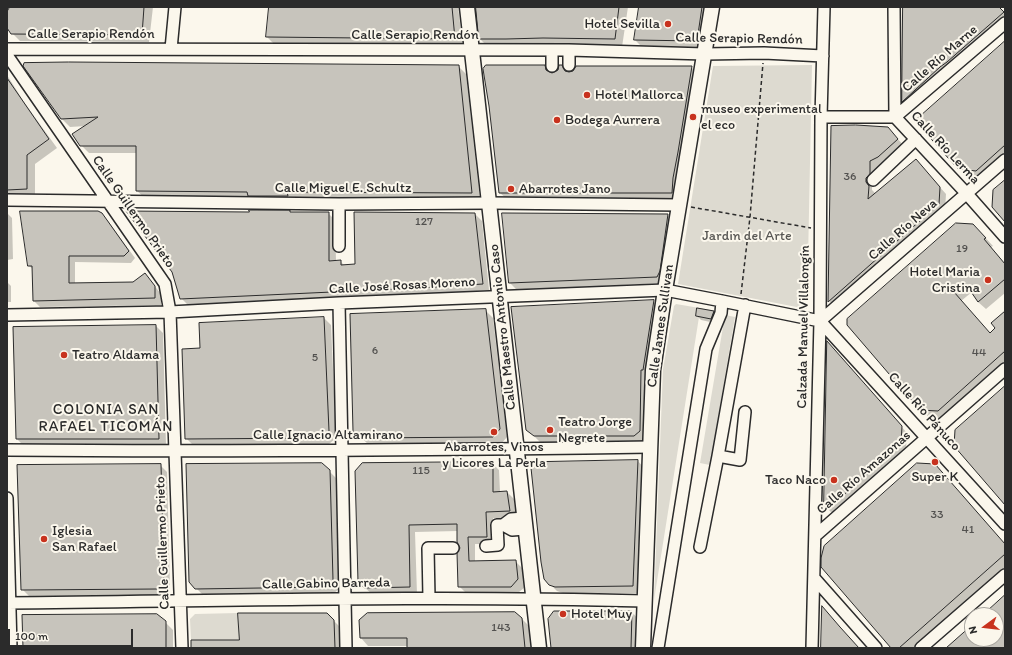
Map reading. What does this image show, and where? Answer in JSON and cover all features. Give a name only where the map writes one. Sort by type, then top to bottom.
[{"type":"main road","name":"Calle Maestro Antonio Caso","points":[[467,7],[539,648]]},
{"type":"main road","name":"Calle James Sullivan","points":[[643,648],[653,370],[712,7]]},
{"type":"street","points":[[171,48],[175,7]]},
{"type":"street","name":"Calzada Manuel Villalongín","points":[[812,648],[820,321],[821,117],[824,7]]},
{"type":"street","points":[[894,7],[896,117]]},
{"type":"street","name":"Calle Río Marne","points":[[896,117],[1005,23]]},
{"type":"street","name":"Calle Serapio Rendón","points":[[7,49],[171,48],[569,50],[705,54],[764,53],[823,56]]},
{"type":"street","points":[[552,50],[552,66]]},
{"type":"street","points":[[569,50],[569,65]]},
{"type":"street","name":"Calle Guillermo Prieto","points":[[7,55],[165,284],[170,312],[182,648]]},
{"type":"street","name":"Calle Río Lerma","points":[[821,117],[896,117],[1005,237]]},
{"type":"street","points":[[873,180],[916,139]]},
{"type":"street","name":"Calle Río Neva","points":[[820,321],[1005,160]]},
{"type":"street","name":"Calle Miguel E. Schultz","points":[[7,200],[339,204],[490,203],[679,205]]},
{"type":"street","points":[[339,204],[339,246]]},
{"type":"street","name":"Calle José Rosas Moreno","points":[[7,315],[170,312],[339,303],[665,290],[722,300],[820,321]]},
{"type":"street","points":[[658,648],[706,349],[721,313],[722,300]]},
{"type":"street","points":[[339,303],[346,648]]},
{"type":"street","points":[[700,547],[718,456],[742,305]]},
{"type":"street","name":"Calle Río Pánuco","points":[[820,321],[1005,524]]},
{"type":"street","name":"Calle Río Amazonas","points":[[815,536],[1005,369]]},
{"type":"street","points":[[718,456],[740,460],[746,412]]},
{"type":"street","name":"Calle Ignacio Altamirano","points":[[7,450],[342,451],[650,447]]},
{"type":"street","points":[[7,498],[9,603],[12,648]]},
{"type":"street","points":[[486,546],[498,545],[497,526],[503,525],[511,519],[525,523]]},
{"type":"street","points":[[429,598],[428,548],[453,548]]},
{"type":"street","points":[[921,648],[1005,575]]},
{"type":"street","points":[[814,578],[876,648]]},
{"type":"street","name":"Calle Gabino Barreda","points":[[9,603],[429,598],[534,598],[645,601]]},
{"type":"path","points":[[742,305],[764,53]]},
{"type":"path","points":[[679,205],[820,230]]},
{"type":"green space","name":"Jardin del Arte","points":[[812,65],[807,309],[678,284],[713,66]]},
{"type":"green space","points":[[676,304],[717,311],[716,320],[699,317],[654,600],[663,369],[674,306]]},
{"type":"green space","points":[[725,315],[735,317],[710,465],[700,463]]},
{"type":"green space","points":[[238,613],[239,640],[191,640],[190,619],[195,614]]},
{"type":"building","points":[[10,7],[144,7],[142,35],[11,34],[7,28],[7,12]]},
{"type":"building","points":[[269,7],[452,7],[455,39],[266,37]]},
{"type":"building","points":[[476,7],[619,7],[615,39],[479,39]]},
{"type":"building","name":"Hotel Sevilla","points":[[639,7],[702,7],[697,41],[634,40]]},
{"type":"building","points":[[903,7],[999,7],[1004,12],[902,102]]},
{"type":"building","points":[[1005,41],[1005,145],[976,171],[958,169],[915,121]]},
{"type":"building","points":[[69,62],[459,65],[472,193],[287,192],[288,196],[248,196],[247,192],[136,191],[136,146],[80,146],[72,134],[98,117],[61,119],[23,66],[24,63]]},
{"type":"building","points":[[486,65],[545,65],[546,70],[552,73],[558,70],[559,65],[562,65],[565,71],[569,72],[573,71],[576,66],[692,66],[673,178],[672,193],[499,193],[489,106],[483,69]]},
{"type":"building","points":[[7,78],[49,139],[27,155],[27,189],[7,190]]},
{"type":"building","points":[[856,125],[888,127],[898,139],[878,157],[870,161],[870,174],[866,178],[866,182],[869,186],[868,199],[916,159],[940,187],[939,204],[828,302],[831,126]]},
{"type":"building","points":[[1005,180],[1005,222],[992,207],[993,190]]},
{"type":"building","points":[[249,210],[329,212],[329,261],[341,260],[341,265],[355,264],[354,212],[475,213],[483,284],[180,299],[172,272],[126,211],[249,212]]},
{"type":"building","points":[[20,211],[98,211],[102,213],[129,251],[124,256],[69,256],[69,283],[133,282],[145,273],[155,286],[155,298],[33,301],[32,266],[28,266]]},
{"type":"building","points":[[502,213],[668,214],[660,271],[657,277],[509,283]]},
{"type":"building","points":[[956,223],[973,224],[986,238],[984,239],[1005,264],[1005,279],[978,302],[965,283],[954,292],[990,333],[995,328],[991,323],[1005,311],[1005,351],[938,411],[920,410],[847,325],[847,319]]},
{"type":"building","points":[[654,300],[643,370],[641,370],[640,431],[634,436],[534,436],[526,430],[511,307]]},
{"type":"building","points":[[697,308],[714,311],[711,319],[696,316]]},
{"type":"building","points":[[486,309],[500,429],[493,437],[360,438],[353,431],[350,314]]},
{"type":"building","points":[[324,317],[329,431],[322,438],[185,439],[182,349],[200,348],[199,323]]},
{"type":"building","points":[[156,325],[159,439],[16,439],[13,327]]},
{"type":"building","points":[[827,341],[902,426],[901,444],[830,507],[824,506]]},
{"type":"building","points":[[1005,386],[1005,505],[954,446],[955,430]]},
{"type":"building","points":[[638,460],[633,586],[555,587],[549,585],[544,579],[541,562],[531,468],[537,462]]},
{"type":"building","points":[[493,462],[493,492],[507,491],[510,511],[486,512],[487,537],[468,537],[469,561],[516,560],[518,579],[511,587],[458,587],[457,553],[460,548],[457,542],[457,524],[409,525],[410,587],[364,588],[358,582],[355,471],[362,463]]},
{"type":"building","points":[[322,463],[330,470],[333,580],[326,587],[195,589],[189,582],[186,464]]},
{"type":"building","points":[[917,463],[935,464],[1005,544],[1005,554],[899,648],[891,648],[821,567],[821,558],[824,546]]},
{"type":"building","points":[[161,464],[164,581],[158,589],[21,590],[17,465]]},
{"type":"building","points":[[1005,595],[1005,648],[946,648],[964,632],[964,647],[1004,647],[1004,607],[992,607]]},
{"type":"building","points":[[822,606],[840,627],[859,648],[821,648]]},
{"type":"building","points":[[554,611],[632,611],[631,648],[551,648],[548,619]]},
{"type":"building","points":[[515,612],[522,618],[525,648],[407,648],[407,638],[360,638],[359,620],[367,613]]},
{"type":"building","points":[[238,613],[327,613],[334,620],[335,648],[191,648],[191,640],[239,640]]},
{"type":"building","points":[[157,614],[166,621],[166,648],[23,648],[22,615]]},
{"type":"place","name":"Hotel Sevilla","points":[[668,24]]},
{"type":"place","name":"Hotel Mallorca","points":[[587,95]]},
{"type":"place","name":"museo experimental el eco","points":[[693,117]]},
{"type":"place","name":"Bodega Aurrera","points":[[557,120]]},
{"type":"place","name":"Abarrotes Jano","points":[[511,189]]},
{"type":"place","name":"Hotel Maria Cristina","points":[[988,280]]},
{"type":"place","name":"Teatro Aldama","points":[[64,355]]},
{"type":"place","name":"Teatro Jorge Negrete","points":[[550,430]]},
{"type":"place","name":"Abarrotes, Vinos y Licores La Perla","points":[[494,432]]},
{"type":"place","name":"Super K","points":[[935,462]]},
{"type":"place","name":"Taco Naco","points":[[834,480]]},
{"type":"place","name":"Iglesia San Rafael","points":[[44,539]]},
{"type":"place","name":"Hotel Muy","points":[[563,614]]},
{"type":"district","name":"COLONIA SAN RAFAEL TICOMÁN","points":[[106,418]]}]
